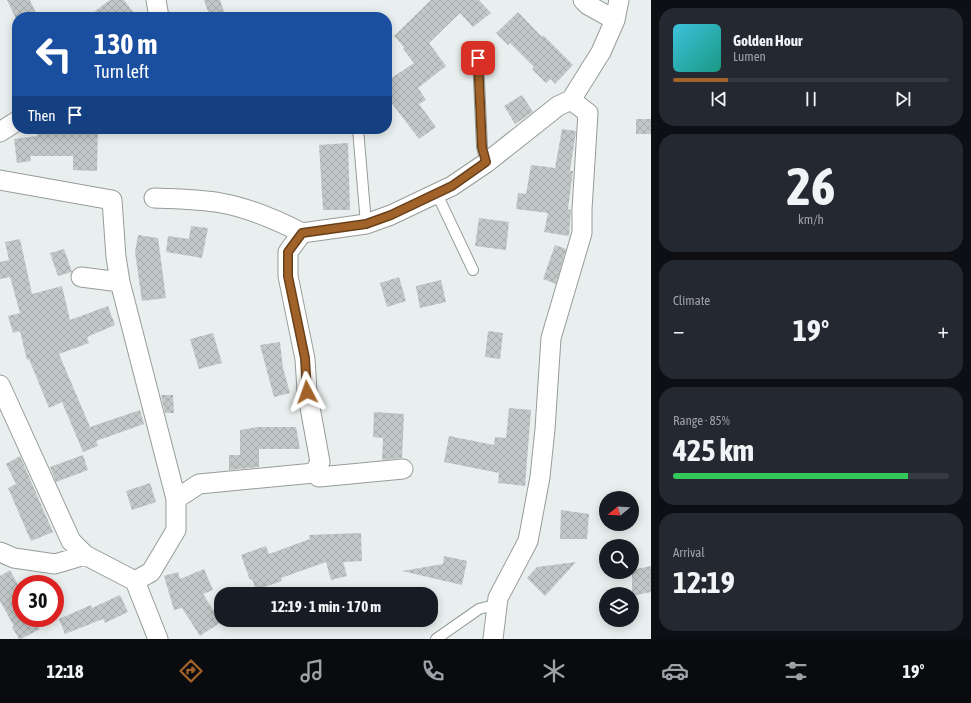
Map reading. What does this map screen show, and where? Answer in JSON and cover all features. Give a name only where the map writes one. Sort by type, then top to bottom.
[{"type":"street","points":[[156,0],[158,12]]},
{"type":"street","points":[[583,0],[588,5],[615,20]]},
{"type":"street","points":[[154,198],[222,203],[245,209],[287,225],[302,233],[366,224],[391,215],[436,192],[452,186],[486,162],[558,106],[571,100],[601,52],[615,20],[619,0]]},
{"type":"street","points":[[493,639],[498,598],[528,541],[543,450],[551,338],[582,233],[588,113],[571,100]]},
{"type":"street","points":[[0,132],[12,124]]},
{"type":"street","points":[[0,180],[112,200],[116,258],[120,282],[176,499],[176,530],[151,572],[135,581]]},
{"type":"street","points":[[302,233],[288,252],[288,276],[305,358],[307,392],[320,462],[314,472]]},
{"type":"street","points":[[81,277],[120,282]]},
{"type":"street","points":[[0,385],[71,541],[85,555],[135,581],[158,639]]},
{"type":"street","points":[[314,472],[319,477],[403,469]]},
{"type":"street","points":[[176,499],[199,484],[314,472]]},
{"type":"street","points":[[0,552],[14,558],[55,564],[85,555]]},
{"type":"lane","points":[[478,58],[482,147],[486,162]]},
{"type":"lane","points":[[358,134],[366,224]]},
{"type":"lane","points":[[436,192],[473,270]]},
{"type":"lane","points":[[436,639],[479,609],[498,604]]},
{"type":"building","points":[[7,0],[30,0],[36,12],[13,12]]},
{"type":"building","points":[[110,0],[124,0],[133,12],[94,12]]},
{"type":"building","points":[[204,0],[220,0],[224,12],[208,12]]},
{"type":"building","points":[[431,0],[479,0],[491,13],[473,27],[460,13],[429,43],[446,66],[418,88],[426,100],[419,104],[436,127],[419,139],[392,104],[392,78],[414,63],[403,49],[404,47],[394,36]]},
{"type":"building","points":[[518,12],[542,37],[543,35],[573,65],[555,84],[551,79],[546,83],[532,69],[534,67],[510,43],[508,45],[496,33]]},
{"type":"building","points":[[522,95],[533,112],[515,124],[504,106]]},
{"type":"building","points":[[636,119],[651,119],[651,134],[636,134]]},
{"type":"building","points":[[562,129],[576,131],[570,171],[573,171],[568,209],[571,210],[569,236],[544,232],[548,213],[516,209],[518,193],[526,194],[531,165],[555,168]]},
{"type":"building","points":[[37,134],[98,134],[97,171],[73,170],[73,156],[30,156],[31,161],[17,163],[14,139],[37,136]]},
{"type":"building","points":[[348,143],[350,210],[323,210],[319,145]]},
{"type":"building","points":[[479,218],[509,222],[506,250],[475,246]]},
{"type":"building","points":[[191,226],[208,228],[202,258],[166,252],[168,236],[189,239]]},
{"type":"building","points":[[138,235],[158,238],[166,298],[142,301],[135,252]]},
{"type":"building","points":[[20,239],[32,294],[62,286],[70,320],[108,306],[115,325],[87,337],[89,343],[59,354],[90,427],[140,410],[144,424],[96,441],[98,446],[83,452],[62,402],[49,408],[29,359],[27,360],[20,331],[13,333],[8,316],[20,313],[10,277],[0,279],[0,262],[9,260],[5,242]]},
{"type":"building","points":[[555,245],[566,249],[556,284],[543,279]]},
{"type":"building","points":[[64,249],[72,272],[58,276],[50,253]]},
{"type":"building","points":[[399,277],[406,301],[387,307],[380,283]]},
{"type":"building","points":[[441,280],[446,302],[420,308],[416,286]]},
{"type":"building","points":[[488,331],[503,333],[500,359],[485,357]]},
{"type":"building","points":[[213,333],[222,363],[199,369],[190,339]]},
{"type":"building","points":[[280,342],[283,368],[290,393],[274,397],[260,345]]},
{"type":"building","points":[[161,395],[173,395],[174,413],[165,413]]},
{"type":"building","points":[[509,408],[531,410],[525,486],[498,483],[499,473],[444,462],[449,436],[494,445],[495,437],[506,438]]},
{"type":"building","points":[[374,412],[404,414],[402,458],[382,460],[383,438],[373,437]]},
{"type":"building","points":[[258,427],[296,427],[300,449],[259,449],[259,467],[229,470],[229,455],[240,455],[240,430]]},
{"type":"building","points":[[83,455],[88,470],[56,482],[50,467]]},
{"type":"building","points":[[20,456],[53,532],[31,541],[8,488],[16,484],[6,464]]},
{"type":"building","points":[[150,483],[156,502],[132,510],[126,491]]},
{"type":"building","points":[[561,510],[589,514],[587,539],[560,539]]},
{"type":"building","points":[[361,533],[362,561],[343,562],[347,576],[331,580],[326,562],[281,578],[282,581],[265,587],[255,587],[252,579],[250,580],[241,555],[266,546],[269,554],[310,539],[309,535]]},
{"type":"building","points":[[444,556],[467,561],[462,585],[402,571],[443,564]]},
{"type":"building","points":[[576,562],[545,596],[527,578],[537,567]]},
{"type":"building","points":[[651,566],[651,592],[639,595],[639,587],[632,587],[632,579],[639,579],[639,569]]},
{"type":"building","points":[[204,569],[213,590],[203,594],[214,611],[214,627],[200,636],[182,608],[174,610],[164,576],[178,572],[180,579]]},
{"type":"building","points":[[10,570],[13,575],[12,622],[0,601],[0,576]]},
{"type":"building","points":[[120,595],[128,612],[105,623],[103,619],[65,634],[62,627],[64,627],[64,617],[91,605],[92,608]]},
{"type":"building","points":[[12,627],[39,627],[40,629],[21,639],[19,639]]},
{"type":"route","points":[[307,392],[305,358],[288,276],[288,252],[302,233],[366,224],[391,215],[436,192],[452,186],[486,162],[482,147],[478,58]]}]
